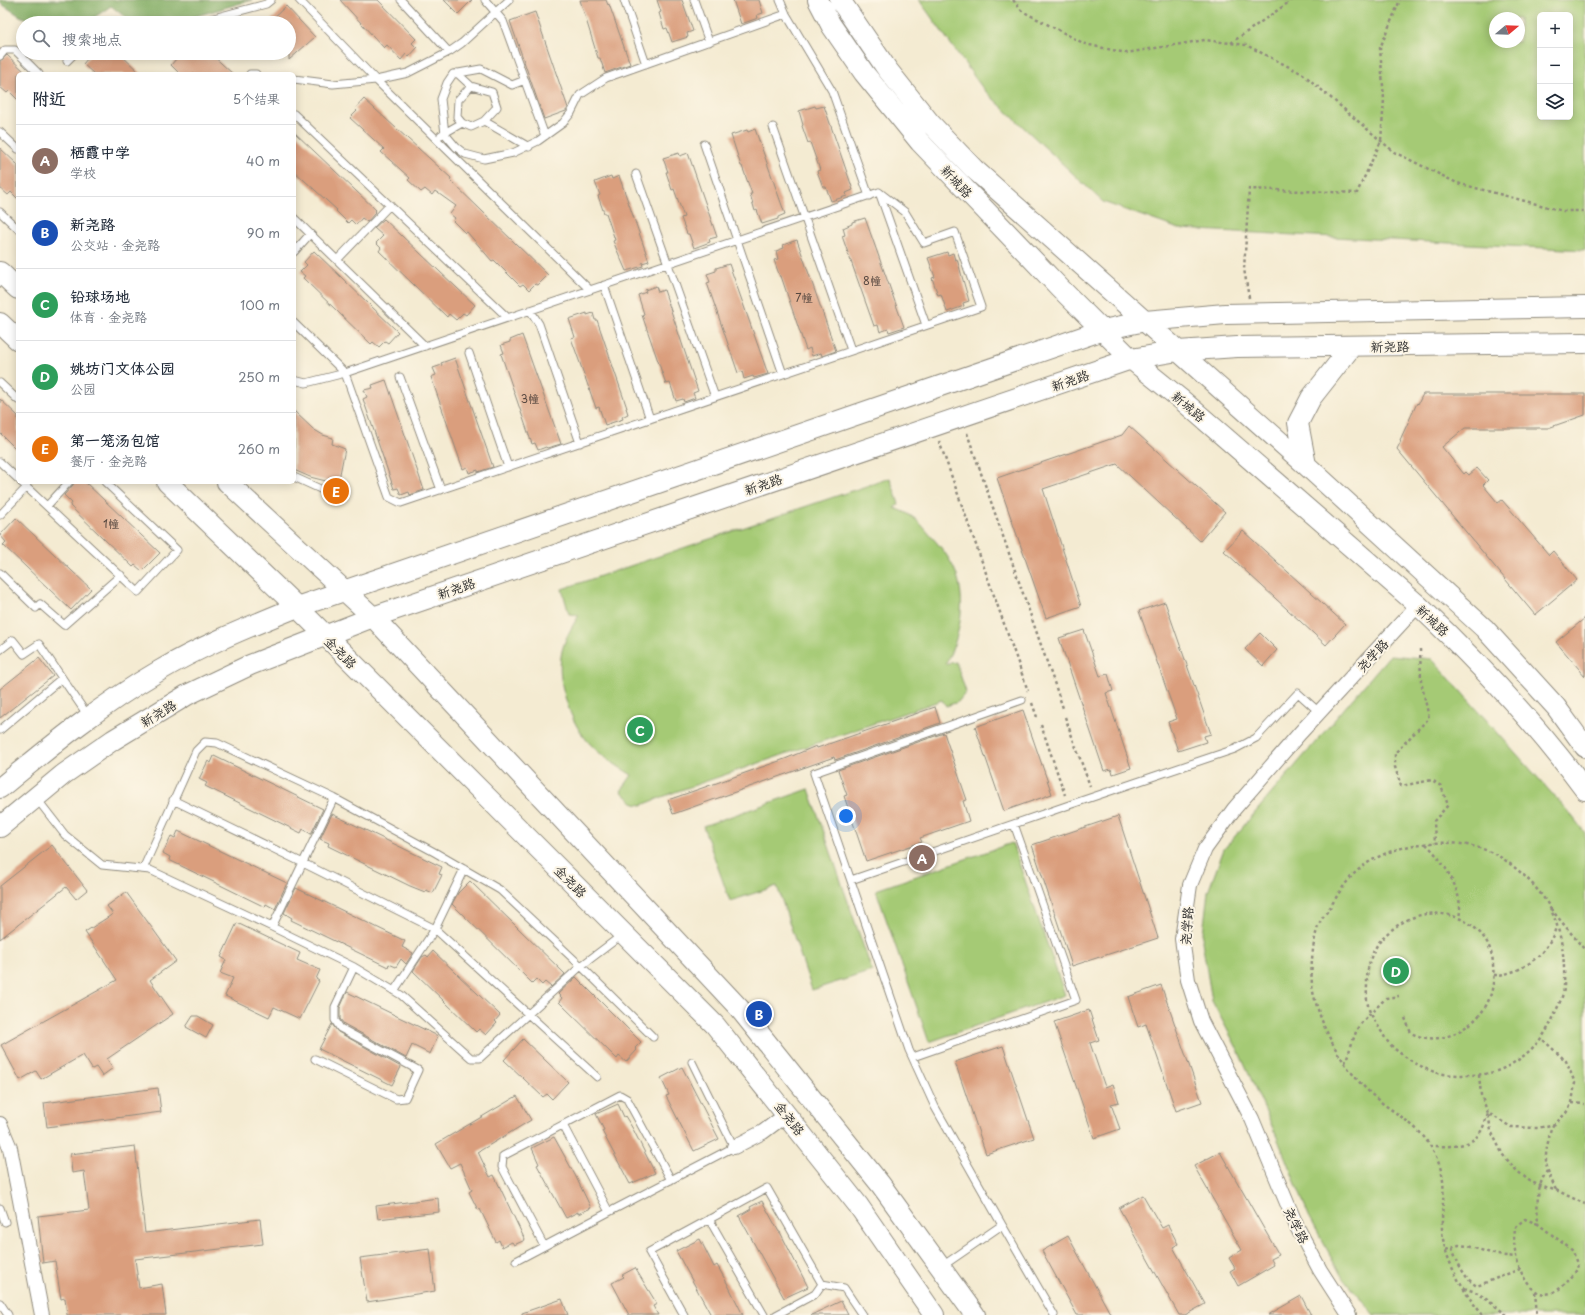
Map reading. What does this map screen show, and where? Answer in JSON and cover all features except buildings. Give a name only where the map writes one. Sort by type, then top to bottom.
[{"type":"main road","name":"新城路","points":[[818,0],[832,25],[860,67],[920,142],[1005,232],[1131,359],[1183,401],[1418,605],[1451,636],[1517,708],[1585,790]]},
{"type":"main road","name":"新城路","points":[[840,0],[887,69],[930,123],[963,158],[1306,465],[1484,628],[1556,707],[1585,747]]},
{"type":"main road","points":[[0,272],[16,286]]},
{"type":"main road","points":[[0,788],[89,717],[160,671],[230,635],[297,607],[1103,330],[1145,321],[1225,314],[1585,307]]},
{"type":"main road","points":[[0,323],[16,338]]},
{"type":"main road","name":"新尧路","points":[[0,827],[64,774],[113,740],[187,695],[250,665],[373,617],[1131,359],[1178,351],[1238,347],[1585,343]]},
{"type":"main road","points":[[1306,465],[1298,423],[1311,398],[1352,346]]},
{"type":"main road","name":"金尧路","points":[[169,484],[297,607],[715,1025],[858,1205],[934,1315]]},
{"type":"main road","points":[[229,484],[373,617],[739,1008],[881,1185],[975,1315]]},
{"type":"street","name":"尧学路","points":[[1349,1315],[1320,1270],[1297,1227],[1252,1119],[1202,1022],[1188,980],[1182,939],[1190,885],[1205,849],[1234,809],[1319,712],[1418,605]]},
{"type":"street","points":[[734,1147],[763,1132],[787,1114]]},
{"type":"street","points":[[0,1124],[10,1148],[42,1315]]},
{"type":"lane","points":[[222,16],[266,4],[271,0]]},
{"type":"lane","points":[[299,0],[376,80],[590,290]]},
{"type":"lane","points":[[401,0],[449,52]]},
{"type":"lane","points":[[485,0],[503,21],[545,136]]},
{"type":"lane","points":[[296,79],[333,84],[376,80],[408,73],[449,52],[462,43],[509,0]]},
{"type":"lane","points":[[624,0],[646,64]]},
{"type":"lane","points":[[694,0],[709,42]]},
{"type":"lane","points":[[780,0],[786,14],[832,91],[869,196]]},
{"type":"lane","points":[[525,80],[512,85],[481,68],[453,74],[447,83],[441,99],[445,134],[456,147],[465,154],[484,158],[513,154],[529,146],[563,124],[571,113],[580,95],[606,78],[786,14]]},
{"type":"lane","points":[[0,56],[5,50],[16,51]]},
{"type":"lane","points":[[25,60],[37,72]]},
{"type":"lane","points":[[457,73],[471,86],[492,92],[497,107],[484,121],[471,127],[462,123],[457,117],[458,100],[471,86]]},
{"type":"lane","points":[[296,116],[508,318]]},
{"type":"lane","points":[[484,121],[529,146]]},
{"type":"lane","points":[[435,137],[445,134],[462,123]]},
{"type":"lane","points":[[773,127],[852,350]]},
{"type":"lane","points":[[0,132],[16,147]]},
{"type":"lane","points":[[704,144],[783,374]]},
{"type":"lane","points":[[636,174],[715,397]]},
{"type":"lane","points":[[296,380],[306,383],[345,373],[879,192]]},
{"type":"lane","points":[[296,325],[345,373],[389,497],[401,503],[981,307],[955,232],[924,243],[905,212],[879,192]]},
{"type":"lane","points":[[879,192],[926,325]]},
{"type":"lane","points":[[337,260],[390,204]]},
{"type":"lane","points":[[0,212],[16,227]]},
{"type":"lane","points":[[296,220],[424,346]]},
{"type":"lane","points":[[296,250],[310,234]]},
{"type":"lane","points":[[604,285],[650,419]]},
{"type":"lane","points":[[530,310],[539,324],[580,443]]},
{"type":"lane","points":[[470,353],[508,467]]},
{"type":"lane","points":[[400,377],[441,490]]},
{"type":"lane","points":[[0,384],[16,398]]},
{"type":"lane","points":[[0,462],[16,477]]},
{"type":"lane","points":[[296,478],[329,493]]},
{"type":"lane","points":[[47,506],[67,484]]},
{"type":"lane","points":[[0,515],[24,485],[138,592],[177,550],[107,484]]},
{"type":"lane","points":[[0,573],[36,608],[40,604],[64,625],[121,575]]},
{"type":"lane","points":[[0,650],[13,640],[24,654],[39,644],[89,717]]},
{"type":"lane","points":[[0,730],[62,678]]},
{"type":"lane","points":[[851,880],[1247,744],[1256,738],[1298,693],[1319,712]]},
{"type":"lane","points":[[1022,700],[814,773],[913,1057],[935,1107],[1054,1315]]},
{"type":"lane","points":[[143,869],[196,751],[205,742],[217,743],[334,798],[500,890],[581,966],[653,1037]]},
{"type":"lane","points":[[36,798],[64,835],[102,865],[150,870],[272,926],[354,967],[401,995],[471,1058],[480,1058],[581,966],[624,933]]},
{"type":"lane","points":[[272,926],[334,798]]},
{"type":"lane","points":[[173,800],[435,929],[596,1077]]},
{"type":"lane","points":[[913,1057],[1076,1000],[1014,824]]},
{"type":"lane","points":[[394,990],[435,929],[464,869]]},
{"type":"lane","points":[[315,1058],[396,1099],[405,1098],[418,1070],[340,1028],[335,1020],[335,1007],[354,967]]},
{"type":"lane","points":[[516,1261],[734,1147],[692,1062]]},
{"type":"lane","points":[[544,1246],[502,1168],[504,1156],[620,1095],[627,1099],[672,1180]]},
{"type":"lane","points":[[563,1125],[609,1212]]},
{"type":"lane","points":[[684,1315],[649,1252],[767,1188],[822,1284],[844,1288],[862,1315]]},
{"type":"lane","points":[[0,1208],[4,1222]]},
{"type":"lane","points":[[709,1219],[764,1315]]},
{"type":"lane","points":[[941,1267],[1002,1225]]},
{"type":"lane","points":[[781,1314],[815,1294],[822,1284]]},
{"type":"lane","points":[[0,1303],[8,1315]]},
{"type":"path","points":[[1014,0],[1022,11],[1085,44],[1119,51],[1126,52],[1205,40],[1246,45],[1303,74],[1394,152],[1457,183],[1563,210],[1585,211]]},
{"type":"path","points":[[1231,43],[1292,0]]},
{"type":"path","points":[[1252,314],[1244,269],[1250,189],[1357,193],[1381,141],[1384,99],[1380,48],[1400,0]]},
{"type":"path","points":[[962,416],[1063,708]]},
{"type":"path","points":[[934,425],[1029,694]]},
{"type":"path","points":[[1420,649],[1422,681],[1430,718],[1395,753],[1395,766],[1401,786],[1432,780],[1441,786],[1448,805],[1434,821],[1435,843]]},
{"type":"path","points":[[1032,702],[1037,717]]},
{"type":"path","points":[[1066,717],[1093,796]]},
{"type":"path","points":[[1041,725],[1069,804]]},
{"type":"path","points":[[1426,843],[1434,851],[1449,872],[1459,901],[1461,911],[1460,918]]},
{"type":"path","points":[[1483,1315],[1464,1288],[1449,1260],[1442,1238],[1442,1169],[1430,1146],[1411,1122],[1376,1098],[1356,1078],[1344,1063],[1329,1035],[1313,992],[1311,965],[1318,926],[1339,892],[1357,871],[1381,856],[1400,848],[1426,843],[1468,845],[1499,856],[1528,879],[1549,908],[1585,950]]},
{"type":"path","points":[[1405,1018],[1411,1033],[1422,1038],[1437,1039],[1454,1034],[1472,1024],[1486,1007],[1493,991],[1493,957],[1488,943],[1478,931],[1460,918],[1442,913],[1417,915],[1396,926],[1383,937],[1372,952],[1367,972],[1368,1005],[1371,1013],[1388,1043],[1405,1057],[1439,1074],[1479,1075],[1501,1070],[1528,1053],[1542,1039],[1551,1025],[1564,991],[1562,943],[1549,908]]},
{"type":"path","points":[[1494,975],[1506,975],[1533,960],[1553,938],[1556,927]]},
{"type":"path","points":[[1344,1063],[1357,1029],[1386,998],[1399,996]]},
{"type":"path","points":[[1542,1039],[1566,1061],[1575,1082],[1572,1103],[1566,1113],[1550,1130],[1546,1148],[1545,1162],[1547,1171],[1556,1190]]},
{"type":"path","points":[[1479,1075],[1481,1094],[1488,1113],[1491,1131],[1504,1155],[1517,1171],[1531,1182],[1556,1190],[1585,1204]]},
{"type":"path","points":[[1572,1103],[1585,1104]]},
{"type":"path","points":[[1430,1146],[1459,1146],[1470,1141],[1481,1132],[1488,1113]]},
{"type":"path","points":[[1488,1113],[1511,1127],[1538,1128],[1554,1124]]},
{"type":"path","points":[[1538,1224],[1536,1201],[1541,1179],[1547,1171]]},
{"type":"path","points":[[1525,1219],[1538,1224],[1573,1251],[1578,1268],[1569,1281],[1557,1290],[1544,1295],[1535,1292],[1524,1279],[1516,1257],[1514,1236],[1517,1225],[1525,1219]]},
{"type":"path","points":[[1446,1250],[1459,1245],[1468,1246],[1497,1255],[1516,1257]]},
{"type":"path","points":[[1452,1248],[1458,1264],[1477,1286],[1520,1269]]},
{"type":"path","points":[[1464,1288],[1478,1293],[1507,1315]]},
{"type":"path","points":[[1535,1292],[1537,1315]]},
{"type":"green space","points":[[0,0],[252,0],[196,16],[124,16],[111,6],[96,16],[20,16],[0,3]]},
{"type":"green space","points":[[919,0],[1585,0],[1585,250],[1179,229],[1103,202],[984,90]]},
{"type":"green space","points":[[890,478],[899,504],[894,508],[907,513],[921,525],[945,553],[956,573],[961,596],[960,620],[955,643],[945,664],[956,662],[966,692],[958,702],[946,706],[942,700],[675,792],[642,805],[635,804],[621,791],[632,775],[607,759],[588,742],[574,721],[569,708],[564,693],[560,672],[561,656],[563,646],[579,615],[569,614],[562,589]]},
{"type":"green space","points":[[1390,655],[1432,659],[1572,816],[1585,833],[1585,1315],[1374,1315],[1341,1275],[1309,1216],[1276,1135],[1238,1050],[1212,1001],[1202,941],[1208,892],[1224,849]]},
{"type":"green space","points":[[809,789],[872,971],[812,990],[777,886],[730,901],[703,826]]},
{"type":"green space","points":[[1012,843],[1065,995],[929,1042],[876,890]]},
{"type":"place","name":"第一笼汤包馆","points":[[336,491]]},
{"type":"place","name":"铅球场地","points":[[640,730]]},
{"type":"place","name":"栖霞中学","points":[[922,858]]},
{"type":"place","name":"姚坊门文体公园","points":[[1396,971]]},
{"type":"place","name":"新尧路","points":[[759,1014]]}]
